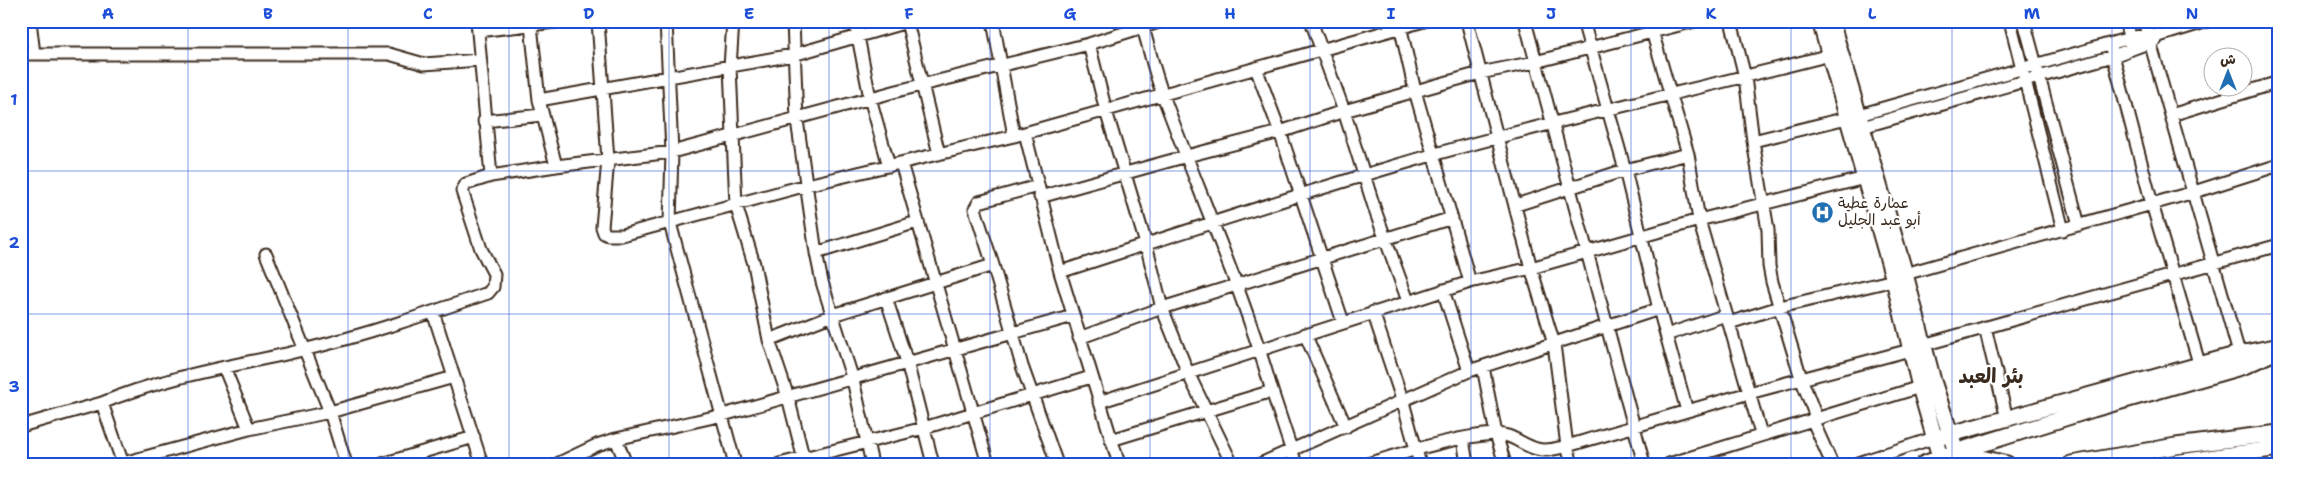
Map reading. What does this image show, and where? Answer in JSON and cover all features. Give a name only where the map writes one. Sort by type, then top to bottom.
[{"type":"main road","points":[[1820,21],[1830,55],[1855,122],[1899,277],[1916,348],[1920,387],[1940,457]]},
{"type":"main road","points":[[1831,21],[1866,178],[1899,277]]},
{"type":"main road","points":[[1916,348],[1956,452]]},
{"type":"main road","points":[[1934,438],[2007,419],[2091,402],[2279,349]]},
{"type":"main road","points":[[1924,464],[2091,402]]},
{"type":"main road","points":[[2170,464],[2269,444],[2279,433]]},
{"type":"main road","points":[[2071,464],[2176,446],[2269,444]]},
{"type":"main road","points":[[1956,452],[2007,464]]},
{"type":"street","points":[[30,21],[34,54]]},
{"type":"street","points":[[491,176],[484,121],[478,26],[531,25],[564,21]]},
{"type":"street","points":[[598,21],[608,160],[602,215],[604,233],[608,235],[622,235],[807,185],[1020,134],[1163,96],[1399,24],[1424,21]]},
{"type":"street","points":[[666,21],[667,78],[672,152],[670,223],[735,464]]},
{"type":"street","points":[[733,21],[730,67],[736,205],[754,264],[769,340],[788,397],[804,460]]},
{"type":"street","points":[[792,21],[797,120],[816,253],[822,282],[853,380],[872,464]]},
{"type":"street","points":[[855,21],[870,98],[889,166]]},
{"type":"street","points":[[539,100],[793,55],[908,21],[939,154]]},
{"type":"street","points":[[993,21],[1020,134],[1039,192],[1079,338],[1119,464]]},
{"type":"street","points":[[21,426],[224,367],[303,350],[433,312],[488,293],[493,287],[494,274],[481,249],[462,192],[466,184],[491,176],[672,152],[797,120],[870,98],[1089,44],[1162,21]]},
{"type":"street","points":[[1311,21],[1344,111],[1384,238],[1408,301]]},
{"type":"street","points":[[1467,21],[1499,137],[1531,268],[1554,344],[1572,464]]},
{"type":"street","points":[[1525,21],[1644,464]]},
{"type":"street","points":[[1583,21],[1625,170],[1659,309],[1687,411]]},
{"type":"street","points":[[1057,464],[1012,333],[993,264],[975,209],[976,205],[983,200],[1039,192],[1125,174],[1280,132],[1344,111],[1480,72],[1535,62],[1651,26],[1695,21]]},
{"type":"street","points":[[1731,21],[1745,77],[1762,205],[1768,230],[1769,266],[1801,378],[1832,464]]},
{"type":"street","points":[[2010,21],[2063,230]]},
{"type":"street","points":[[2024,21],[2079,225]]},
{"type":"street","points":[[2125,21],[2131,44]]},
{"type":"street","points":[[2144,21],[2241,360]]},
{"type":"street","points":[[1753,141],[1855,122],[2026,81],[2111,50],[2208,21]]},
{"type":"street","points":[[1399,24],[1432,155],[1470,282]]},
{"type":"street","points":[[531,25],[539,100],[556,166]]},
{"type":"street","points":[[1651,26],[1688,154],[1699,220],[1761,434]]},
{"type":"street","points":[[1143,28],[1163,96],[1188,156],[1260,349],[1296,464]]},
{"type":"street","points":[[1089,44],[1106,111],[1146,244],[1162,308],[1188,373],[1232,464]]},
{"type":"street","points":[[1855,122],[2036,64],[2111,50]]},
{"type":"street","points":[[2111,50],[2152,204],[2174,274],[2201,372]]},
{"type":"street","points":[[21,54],[389,54],[424,64],[480,60]]},
{"type":"street","points":[[1060,272],[1212,221],[1301,196],[1432,155],[1671,93],[1745,77],[1830,55]]},
{"type":"street","points":[[1256,68],[1280,132],[1342,322]]},
{"type":"street","points":[[2171,115],[2279,82]]},
{"type":"street","points":[[484,121],[542,115]]},
{"type":"street","points":[[1516,205],[1625,170],[1688,154]]},
{"type":"street","points":[[901,163],[988,464]]},
{"type":"street","points":[[1666,335],[1899,277],[2194,192],[2279,164]]},
{"type":"street","points":[[1099,402],[1470,282],[1531,268],[1699,220],[1866,178]]},
{"type":"street","points":[[1079,338],[1162,308],[1452,218]]},
{"type":"street","points":[[816,253],[917,222]]},
{"type":"street","points":[[1366,464],[1416,449],[1463,438],[1496,434],[1516,438],[1538,449],[1546,450],[1568,446],[1801,378],[1916,348],[2279,245]]},
{"type":"street","points":[[266,254],[303,350],[330,412],[346,464]]},
{"type":"street","points":[[769,340],[833,315],[993,264]]},
{"type":"street","points":[[1443,290],[1469,371]]},
{"type":"street","points":[[886,298],[907,362],[933,464]]},
{"type":"street","points":[[1260,464],[1469,371],[1659,309]]},
{"type":"street","points":[[433,312],[482,464]]},
{"type":"street","points":[[1373,312],[1403,402],[1420,464]]},
{"type":"street","points":[[557,464],[597,445],[616,439],[723,415],[853,380],[907,362],[1073,316]]},
{"type":"street","points":[[1985,327],[2007,419]]},
{"type":"street","points":[[1305,334],[1346,427]]},
{"type":"street","points":[[1483,366],[1496,434],[1505,464]]},
{"type":"street","points":[[224,367],[249,429]]},
{"type":"street","points":[[102,403],[123,464],[249,429],[330,412],[454,377]]},
{"type":"street","points":[[779,464],[804,460],[924,428],[1091,377]]},
{"type":"street","points":[[1668,464],[1761,434],[1920,387]]},
{"type":"street","points":[[1111,440],[1272,391]]},
{"type":"street","points":[[382,464],[410,460],[474,437]]},
{"type":"street","points":[[1463,438],[1467,464]]},
{"type":"street","points":[[1855,464],[1934,438]]},
{"type":"street","points":[[616,439],[626,464]]},
{"type":"place","name":"عمارة عطية أبو عبد الجليل","points":[[1822,212]]},
{"type":"district","name":"بئر العبد","points":[[1991,376]]}]
